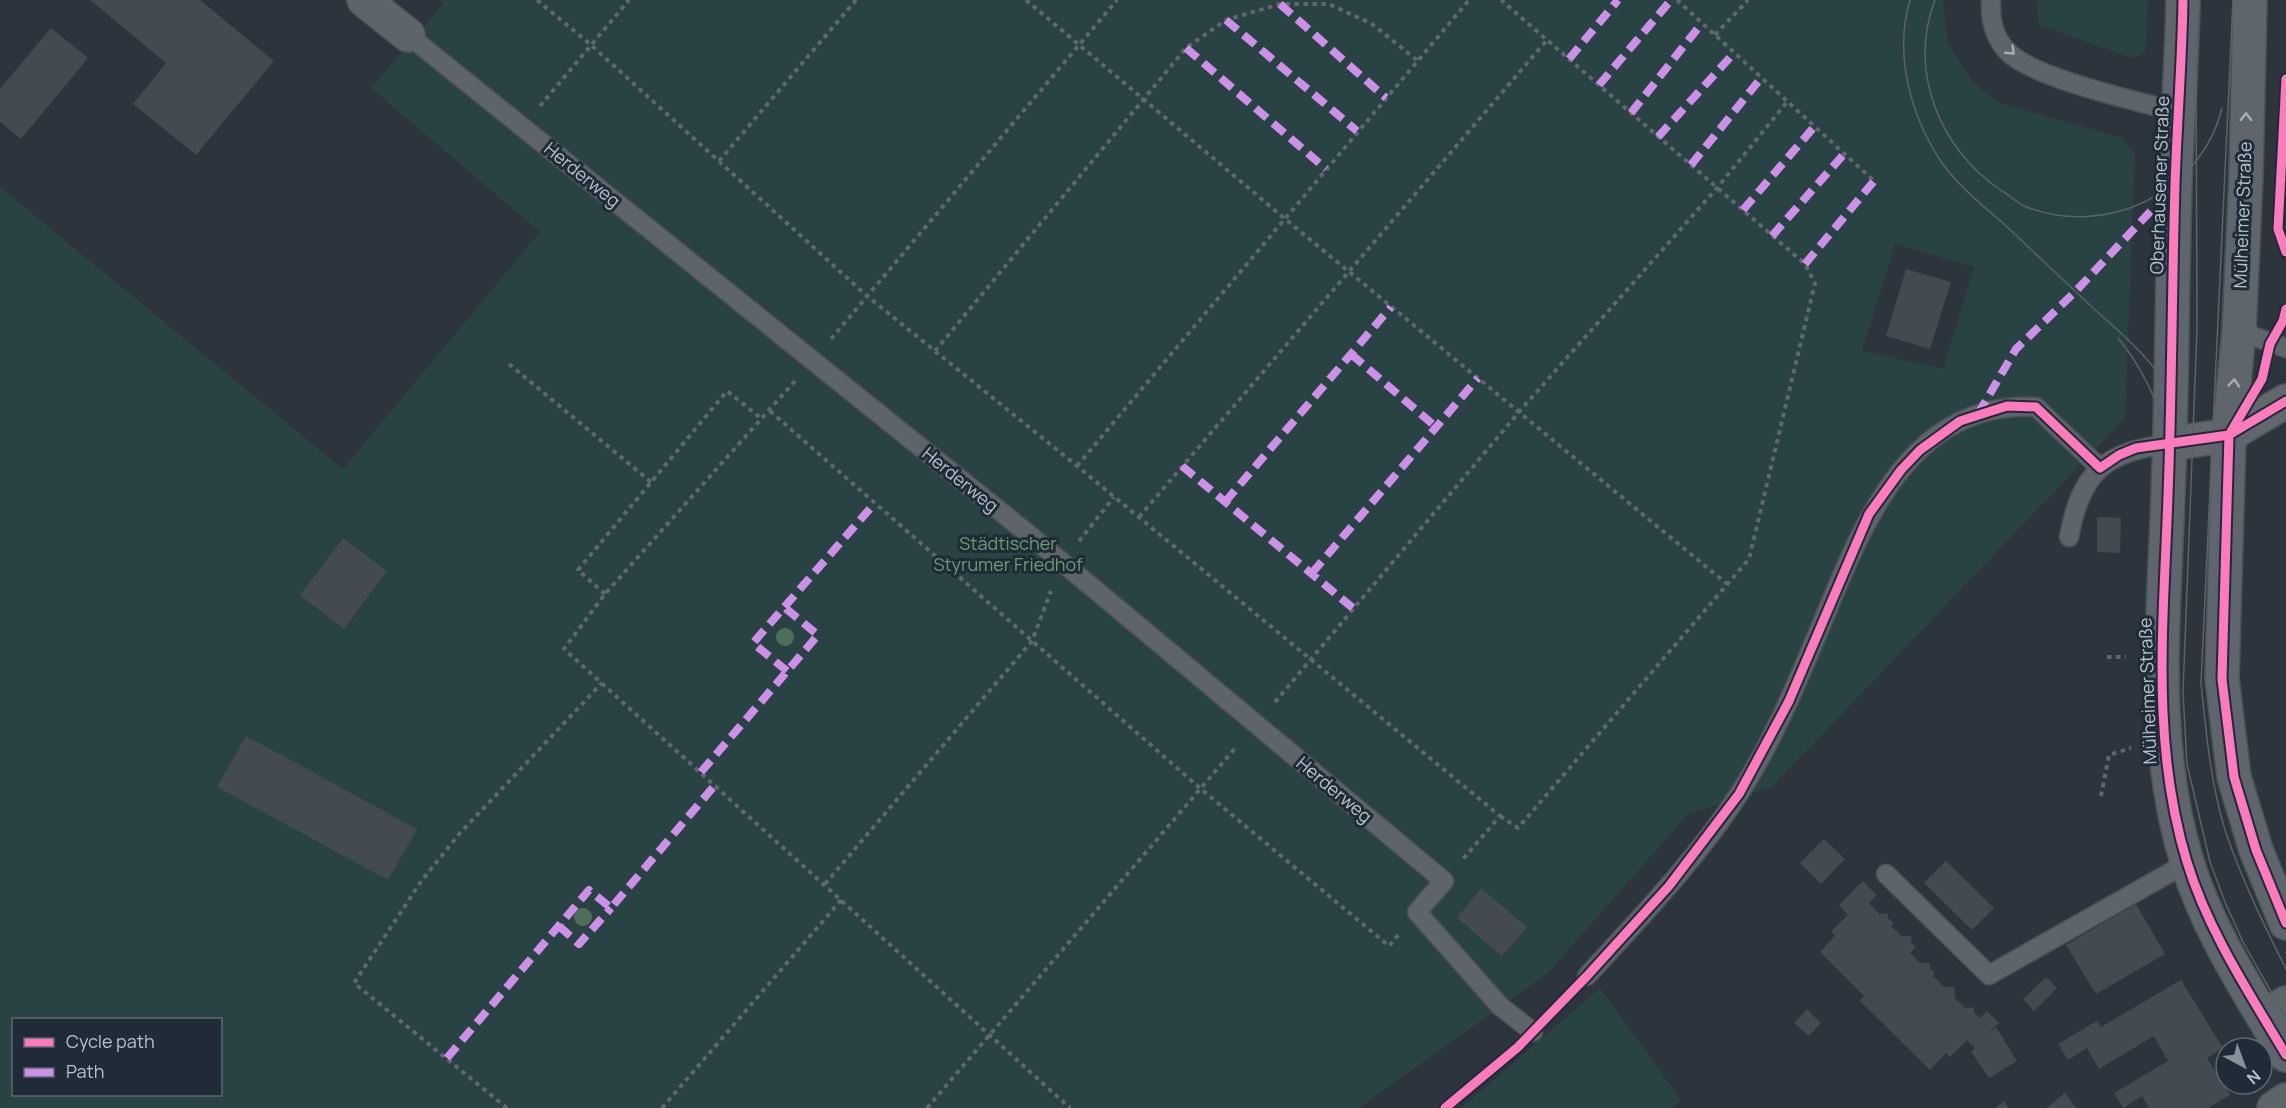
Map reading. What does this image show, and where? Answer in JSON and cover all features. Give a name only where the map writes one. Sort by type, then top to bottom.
[{"type":"main road","name":"Oberhausener Straße","points":[[2172,371],[2183,0]]},
{"type":"main road","name":"Mülheimer Straße","points":[[2250,0],[2239,331],[2229,435],[2222,679],[2234,777],[2256,850],[2286,923]]},
{"type":"main road","name":"Mülheimer Straße","points":[[2172,371],[2160,657],[2167,774],[2187,863],[2225,952],[2275,1010],[2286,1055]]},
{"type":"street","name":"Herderweg","points":[[364,0],[408,35]]},
{"type":"street","points":[[2170,444],[2229,435],[2286,401]]},
{"type":"street","points":[[2274,1108],[2286,1100]]},
{"type":"lane","points":[[1991,0],[1989,21],[2007,51],[2033,68],[2133,102],[2178,112]]},
{"type":"lane","name":"Herderweg","points":[[408,35],[1062,562],[1444,881]]},
{"type":"lane","points":[[2239,331],[2286,348]]},
{"type":"lane","points":[[1587,976],[1669,885],[1739,794],[1785,709],[1869,514],[1901,470],[1920,450],[1960,421],[1978,414],[2007,406],[2036,407],[2100,468]]},
{"type":"lane","points":[[2069,537],[2073,513],[2083,489],[2100,468],[2119,454],[2136,448],[2170,444]]},
{"type":"lane","points":[[1886,874],[1989,975],[2187,863]]},
{"type":"lane","points":[[1444,881],[1417,912],[1500,1006],[1533,1032]]},
{"type":"path","points":[[537,0],[590,44],[867,296],[1077,466],[1500,816],[1518,828],[1749,559],[1815,284],[1805,264],[1501,0]]},
{"type":"path","points":[[523,127],[629,0]]},
{"type":"path","points":[[719,161],[856,0]]},
{"type":"path","points":[[1026,0],[1079,42],[1284,218],[1727,584]]},
{"type":"path","points":[[1070,1108],[564,649],[605,594],[770,411],[1079,42],[1117,0]]},
{"type":"path","points":[[1077,466],[1470,0]]},
{"type":"path","points":[[1677,0],[1874,181]]},
{"type":"path","points":[[1715,35],[1748,0]]},
{"type":"path","points":[[935,351],[1186,48],[1226,20],[1280,4],[1329,4],[1372,24],[1418,61]]},
{"type":"path","points":[[1139,517],[1547,40]]},
{"type":"path","points":[[927,1108],[1312,660],[1519,412],[1717,188],[1788,102]]},
{"type":"path","points":[[509,364],[651,482]]},
{"type":"path","points":[[605,594],[578,570],[727,391],[762,419]]},
{"type":"path","points":[[770,411],[1201,789],[1389,946],[1417,912]]},
{"type":"path","points":[[825,884],[1032,641],[1062,562],[1114,497]]},
{"type":"path","points":[[507,1108],[354,983],[422,880],[460,833],[602,682]]},
{"type":"path","points":[[2101,796],[2109,755],[2163,737]]},
{"type":"path","points":[[1444,881],[1500,816]]},
{"type":"path","points":[[662,1108],[842,899]]},
{"type":"green space","name":"Städtischer Styrumer Friedhof","points":[[440,0],[1943,0],[1948,43],[1972,81],[1997,102],[2122,138],[2135,155],[2125,418],[1772,787],[1688,814],[1549,972],[1359,1108],[0,1108],[0,187],[343,469],[540,232],[371,88],[444,3]],"holes":[[[1895,244],[1974,267],[1943,369],[1862,351]]]},
{"type":"green space","points":[[2037,0],[2148,0],[2145,53],[2132,58],[2039,25]]},
{"type":"green space","points":[[1600,988],[1681,1100],[1673,1108],[1461,1108]]},
{"type":"building","points":[[90,0],[200,0],[274,61],[196,155],[133,104],[166,63]]},
{"type":"building","points":[[51,28],[88,58],[21,139],[0,122],[0,89]]},
{"type":"building","points":[[1906,269],[1951,282],[1930,349],[1886,336]]},
{"type":"building","points":[[2097,517],[2121,518],[2120,553],[2097,552]]},
{"type":"building","points":[[343,538],[387,571],[344,629],[300,595]]},
{"type":"building","points":[[246,736],[417,829],[388,880],[217,787]]},
{"type":"building","points":[[1824,839],[1845,859],[1821,884],[1800,863]]},
{"type":"building","points":[[1946,861],[1994,908],[1972,930],[1924,883]]},
{"type":"building","points":[[1863,881],[1877,895],[1869,903],[1879,914],[1888,913],[1888,918],[1894,924],[1891,926],[1902,936],[1911,936],[1911,942],[1916,947],[1910,953],[1920,963],[1930,963],[1930,968],[1935,973],[1933,976],[1944,987],[1954,987],[1955,998],[1965,1008],[1974,1007],[1974,1013],[1980,1018],[1987,1011],[1999,1023],[1983,1038],[1996,1027],[2017,1061],[1989,1078],[1971,1052],[1975,1048],[1967,1040],[1950,1057],[1946,1053],[1930,1070],[1860,1001],[1864,996],[1820,952],[1835,936],[1831,931],[1848,915],[1839,905]]},
{"type":"building","points":[[1481,888],[1527,927],[1502,956],[1457,918]]},
{"type":"building","points":[[2136,904],[2165,954],[2096,994],[2066,945]]},
{"type":"building","points":[[2046,977],[2057,988],[2034,1011],[2023,999]]},
{"type":"building","points":[[2181,980],[2216,1036],[2214,1054],[2207,1058],[2214,1069],[2214,1096],[2228,1096],[2208,1108],[2149,1108],[2142,1096],[2123,1108],[2114,1093],[2168,1061],[2154,1036],[2099,1069],[2087,1048],[2068,1060],[2058,1044],[2097,1021],[2101,1027]]},
{"type":"building","points":[[1807,1009],[1821,1023],[1809,1036],[1794,1023]]},
{"type":"building","points":[[2065,1093],[2076,1108],[2046,1108]]},
{"type":"building","points":[[2004,1101],[2009,1108],[1995,1108]]},
{"type":"tram line","points":[[1910,0],[1905,20],[1904,41],[1908,83],[1920,123],[1940,160],[1970,194],[2125,337],[2153,366],[2175,400],[2189,440]]},
{"type":"tram line","points":[[1935,0],[1928,27],[1925,54],[1928,81],[1935,106],[1946,131],[1961,153],[1980,174],[2024,206],[2055,215],[2087,217],[2117,212],[2146,201],[2172,185],[2194,164],[2211,138],[2222,108]]},
{"type":"tram line","points":[[2199,0],[2196,55],[2197,329],[2183,693],[2187,764],[2210,862],[2225,902],[2243,942],[2286,1018]]},
{"type":"tram line","points":[[2233,0],[2201,683],[2213,778],[2226,833],[2246,885],[2286,969]]},
{"type":"tram line","points":[[2118,338],[2145,379],[2164,424],[2176,472],[2182,521]]},
{"type":"marked path","points":[[1569,59],[1618,0]]},
{"type":"marked path","points":[[1599,85],[1671,0]]},
{"type":"marked path","points":[[1280,4],[1386,98]]},
{"type":"marked path","points":[[1226,20],[1357,131]]},
{"type":"marked path","points":[[1631,113],[1702,23]]},
{"type":"marked path","points":[[1186,48],[1326,169]]},
{"type":"marked path","points":[[1658,137],[1734,53]]},
{"type":"marked path","points":[[1691,165],[1761,78]]},
{"type":"marked path","points":[[1743,210],[1814,127]]},
{"type":"marked path","points":[[1772,236],[1844,154]]},
{"type":"marked path","points":[[1805,264],[1874,181]]},
{"type":"marked path","points":[[1978,414],[2016,349],[2076,291],[2175,185]]},
{"type":"marked path","points":[[1225,502],[1391,307]]},
{"type":"marked path","points":[[1351,354],[1436,427]]},
{"type":"marked path","points":[[1312,573],[1478,378]]},
{"type":"marked path","points":[[1182,466],[1354,609]]},
{"type":"marked path","points":[[787,671],[753,643],[874,504]]},
{"type":"marked path","points":[[701,772],[818,635],[784,607]]},
{"type":"marked path","points":[[447,1058],[589,890],[611,908],[715,785]]},
{"type":"marked path","points":[[559,926],[579,944],[611,908]]},
{"type":"cycle path","points":[[2183,0],[2175,185],[2169,456],[2162,634],[2162,680],[2168,771],[2175,817],[2187,862],[2206,913],[2244,985],[2286,1055]]},
{"type":"cycle path","points":[[2286,79],[2278,229],[2286,252]]},
{"type":"cycle path","points":[[2286,309],[2283,321],[2270,344],[2262,379],[2229,435],[2222,679],[2234,777],[2256,850],[2286,923]]},
{"type":"cycle path","points":[[1445,1108],[1518,1047],[1587,976],[1669,886],[1739,794],[1789,701],[1869,514],[1901,470],[1920,450],[1960,421],[2007,406],[2036,407],[2100,468],[2119,455],[2136,448],[2229,435],[2286,401]]}]
